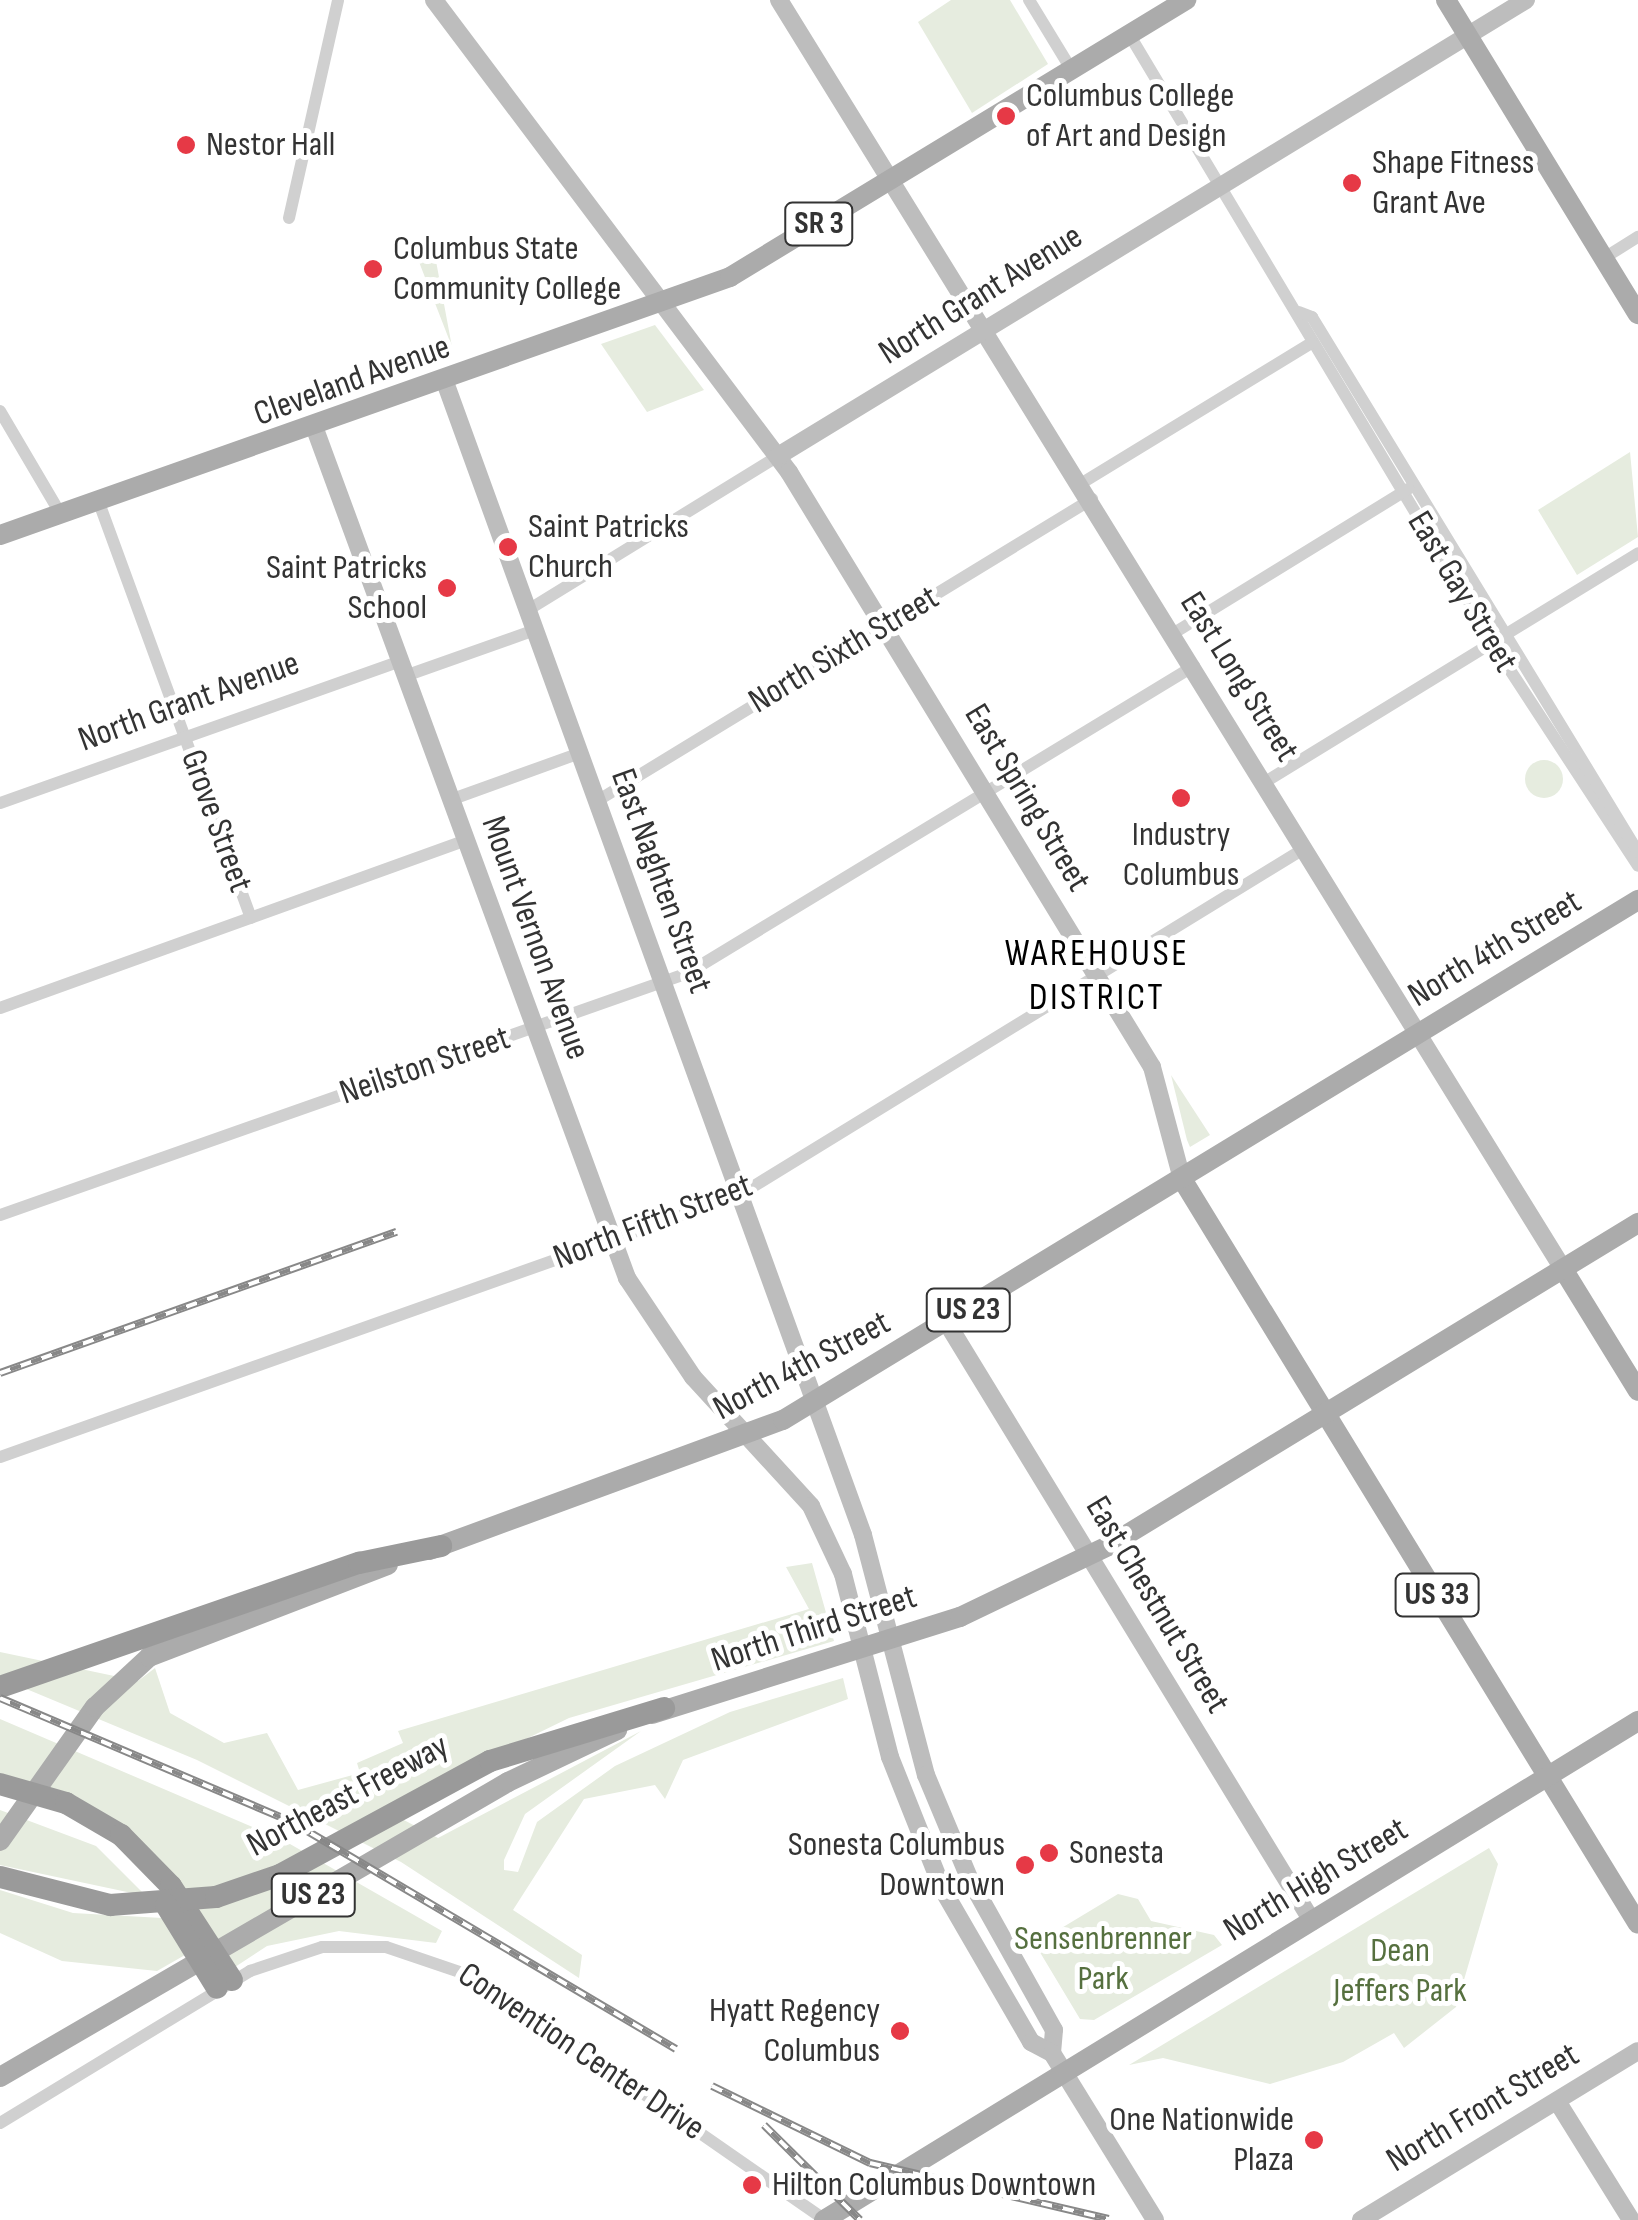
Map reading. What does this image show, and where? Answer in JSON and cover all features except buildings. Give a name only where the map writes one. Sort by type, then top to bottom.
[{"type":"highway","points":[[8,1685],[359,1563],[441,1546]]},
{"type":"highway","name":"Northeast Freeway","points":[[0,1877],[65,1898],[151,1907],[251,1887],[530,1744],[664,1708]]},
{"type":"highway","points":[[0,1784],[66,1803],[121,1835],[171,1886],[224,1984]]},
{"type":"highway","points":[[0,1799],[50,1810],[118,1850],[158,1892],[224,1984]]},
{"type":"main road","name":"East Spring Street","points":[[434,0],[778,456],[1158,1082],[1182,1179],[1548,1776]]},
{"type":"main road","name":"East Long Street","points":[[779,0],[983,331],[1087,491],[1638,1392]]},
{"type":"main road","name":"Cleveland Avenue","points":[[0,535],[315,429],[663,303],[748,267],[1186,0]]},
{"type":"main road","points":[[1446,0],[1638,314]]},
{"type":"main road","name":"North Grant Avenue","points":[[778,456],[1526,0]]},
{"type":"main road","name":"East Naghten Street","points":[[445,382],[816,1402],[876,1584],[926,1776],[969,1878],[1054,2030],[1052,2052]]},
{"type":"main road","name":"Mount Vernon Avenue","points":[[315,429],[611,1240],[668,1345],[752,1434],[811,1506],[842,1574],[922,1841],[998,1989],[1030,2042],[1052,2052]]},
{"type":"main road","name":"North 4th Street","points":[[0,1841],[112,1688],[156,1652],[206,1630],[752,1434],[816,1402],[1638,900]]},
{"type":"main road","name":"North Third Street","points":[[0,2077],[426,1828],[664,1708],[818,1666],[960,1617],[1089,1556],[1638,1224]]},
{"type":"main road","name":"East Chestnut Street","points":[[946,1323],[1312,1920]]},
{"type":"main road","points":[[842,1574],[876,1584]]},
{"type":"main road","name":"North High Street","points":[[825,2220],[1638,1721]]},
{"type":"main road","name":"US 33","points":[[1548,1776],[1638,1924]]},
{"type":"main road","name":"North Front Street","points":[[1361,2220],[1638,2051]]},
{"type":"main road","points":[[1052,2052],[1155,2220]]},
{"type":"main road","points":[[1557,2101],[1631,2220]]},
{"type":"street","points":[[289,218],[338,0]]},
{"type":"street","points":[[1029,0],[1071,69]]},
{"type":"street","name":"East Gay Street","points":[[1129,34],[1300,312],[1311,343],[1408,489]]},
{"type":"street","points":[[1604,258],[1638,237]]},
{"type":"street","name":"East Gay Street","points":[[1300,312],[1312,318],[1408,489],[1638,866]]},
{"type":"street","name":"North Sixth Street","points":[[597,800],[884,626],[1311,343]]},
{"type":"street","points":[[0,410],[60,513]]},
{"type":"street","name":"North Grant Avenue","points":[[528,610],[778,456]]},
{"type":"street","points":[[1174,633],[1408,489]]},
{"type":"street","name":"Grove Street","points":[[98,500],[252,918]]},
{"type":"street","points":[[1265,782],[1638,553]]},
{"type":"street","name":"North Grant Avenue","points":[[0,804],[185,737],[535,630]]},
{"type":"street","name":"East Gay Street","points":[[1499,638],[1638,854],[1638,866]]},
{"type":"street","name":"Neilston Street","points":[[0,1215],[664,982],[1194,666]]},
{"type":"street","points":[[450,800],[580,753]]},
{"type":"street","points":[[0,1008],[465,841]]},
{"type":"street","name":"North Fifth Street","points":[[0,1457],[741,1194],[1305,848]]},
{"type":"street","name":"Convention Center Drive","points":[[0,2123],[224,1984],[322,1947],[432,1957],[477,1978],[825,2220]]},
{"type":"green space","points":[[951,0],[1010,0],[1048,64],[972,113],[918,22]]},
{"type":"green space","points":[[414,249],[449,251],[436,261],[452,347]]},
{"type":"green space","points":[[655,325],[704,390],[647,412],[601,344]]},
{"type":"green space","points":[[1630,452],[1638,537],[1577,575],[1538,510]]},
{"type":"green space","points":[[1544,760],[1557,766],[1563,779],[1557,792],[1544,798],[1531,792],[1525,779],[1531,766]]},
{"type":"green space","points":[[1171,1075],[1210,1135],[1190,1147],[1187,1140]]},
{"type":"green space","points":[[812,1563],[834,1641],[569,1718],[383,1809],[438,1838],[641,1731],[525,1814],[504,1860],[504,1870],[518,1872],[537,1822],[615,1766],[730,1712],[843,1678],[848,1699],[683,1760],[665,1799],[655,1785],[584,1799],[513,1910],[582,1955],[579,1978],[401,1862],[197,1760],[0,1678],[0,1652],[138,1681],[155,1668],[170,1713],[224,1743],[267,1733],[298,1790],[360,1773],[357,1763],[403,1743],[398,1731],[809,1609],[786,1567]]},
{"type":"green space","points":[[0,1719],[283,1840],[442,1931],[436,1943],[339,1931],[267,1946],[235,1967],[180,1883],[126,1827],[72,1794],[0,1776]]},
{"type":"green space","points":[[0,1810],[96,1846],[146,1896],[0,1865]]},
{"type":"green space","name":"Dean Jeffers Park","points":[[1489,1848],[1498,1864],[1456,2007],[1404,2048],[1394,2033],[1343,2062],[1270,2084],[1163,2058],[1129,2065]]},
{"type":"green space","points":[[0,1890],[73,1913],[162,1918],[185,1955],[157,1971],[62,1961],[0,1933]]},
{"type":"green space","name":"Sensenbrenner Park","points":[[1118,1894],[1138,1899],[1151,1921],[1214,1935],[1222,1945],[1094,2020],[1080,2019],[1035,1944]]},
{"type":"railway","points":[[0,1373],[397,1232]]},
{"type":"railway","points":[[0,1698],[292,1822],[676,2049]]},
{"type":"railway","points":[[712,2086],[870,2163],[1109,2219]]},
{"type":"railway","points":[[764,2125],[860,2220]]},
{"type":"place","name":"Columbus College of Art and Design","points":[[1006,116]]},
{"type":"place","name":"Nestor Hall","points":[[186,145]]},
{"type":"place","name":"Shape Fitness Grant Ave","points":[[1352,183]]},
{"type":"place","name":"Columbus State Community College","points":[[373,269]]},
{"type":"place","name":"Saint Patricks Church","points":[[508,547]]},
{"type":"place","name":"Saint Patricks School","points":[[447,588]]},
{"type":"place","name":"Industry Columbus","points":[[1181,798]]},
{"type":"place","name":"Sonesta","points":[[1049,1853]]},
{"type":"place","name":"Sonesta Columbus Downtown","points":[[1025,1865]]},
{"type":"place","name":"Hyatt Regency Columbus","points":[[900,2031]]},
{"type":"place","name":"One Nationwide Plaza","points":[[1314,2140]]},
{"type":"place","name":"Hilton Columbus Downtown","points":[[752,2185]]},
{"type":"district","name":"WAREHOUSE DISTRICT","points":[[1097,976]]}]
